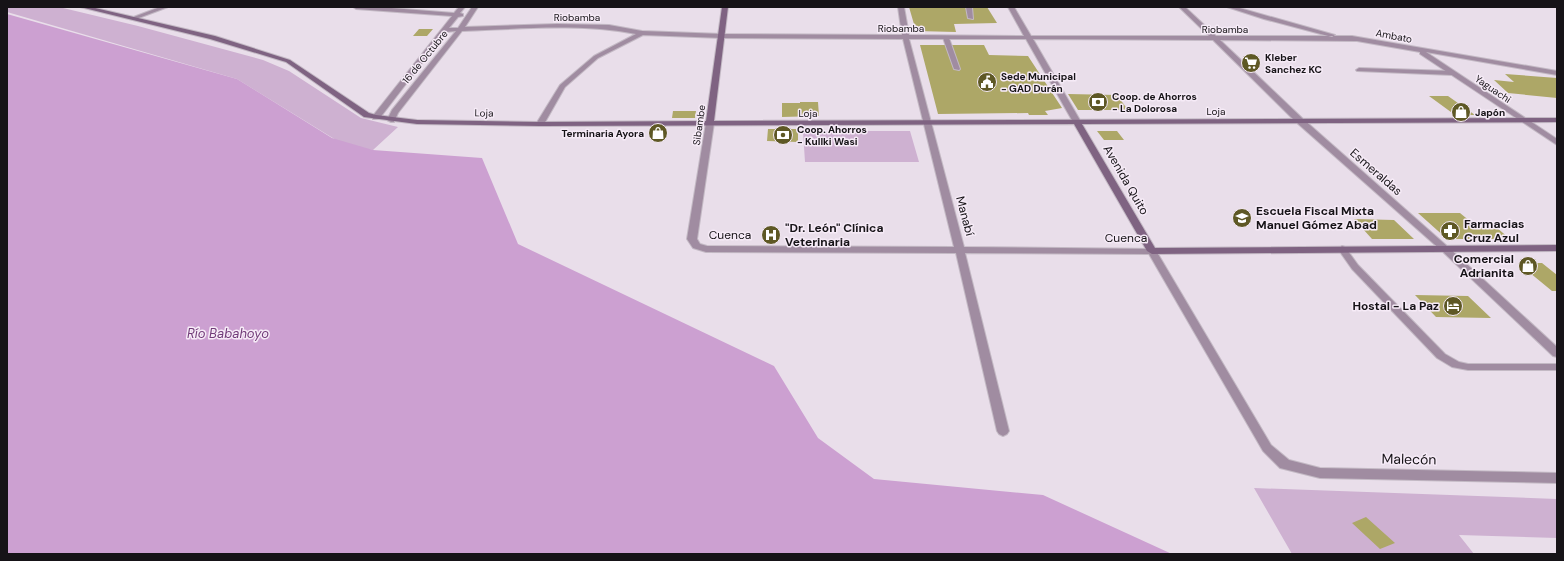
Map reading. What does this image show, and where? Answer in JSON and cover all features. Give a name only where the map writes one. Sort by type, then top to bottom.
[{"type":"street","name":"Loja","points":[[83,7],[231,42],[288,61],[367,115],[391,120],[417,122],[540,124],[1557,120]]},
{"type":"street","points":[[134,18],[166,7]]},
{"type":"street","points":[[356,7],[470,15]]},
{"type":"street","name":"16 de Octubre","points":[[376,117],[462,7]]},
{"type":"street","name":"16 de Octubre","points":[[391,120],[395,112],[460,30],[475,7]]},
{"type":"street","name":"Sibambe","points":[[696,246],[692,239],[726,7]]},
{"type":"street","name":"Manabí","points":[[901,7],[906,38],[960,251],[1003,431]]},
{"type":"street","name":"Avenida Quito","points":[[1011,7],[1267,448]]},
{"type":"street","name":"Esmeraldas","points":[[1182,7],[1299,120],[1445,249],[1557,352]]},
{"type":"street","name":"Ambato","points":[[1230,7],[1311,30],[1418,51],[1557,73]]},
{"type":"street","name":"Riobamba","points":[[445,30],[609,27],[642,33],[722,36],[1030,39],[1357,39]]},
{"type":"street","points":[[540,124],[562,86],[596,56],[642,33]]},
{"type":"street","name":"Yaguachi","points":[[1418,51],[1521,120],[1557,142]]},
{"type":"street","name":"Cuenca","points":[[696,246],[706,249],[767,248],[960,251],[1557,248]]},
{"type":"street","name":"Malecón","points":[[1267,448],[1285,464],[1320,473],[1557,478]]},
{"type":"lane","points":[[969,7],[971,18]]},
{"type":"lane","points":[[946,38],[957,70]]},
{"type":"lane","points":[[1359,70],[1452,74]]},
{"type":"lane","points":[[1342,250],[1355,267],[1441,356],[1456,365],[1557,367]]},
{"type":"shaded area","points":[[7,7],[59,7],[138,26],[263,60],[289,71],[361,118],[398,127],[373,150],[349,148],[237,79],[7,12]]},
{"type":"shaded area","points":[[803,131],[910,131],[919,162],[805,162]]},
{"type":"shaded area","points":[[1254,488],[1557,499],[1557,538],[1459,535],[1474,554],[1292,554]]},
{"type":"water","name":"Río Babahoyo","points":[[7,14],[237,79],[332,138],[373,150],[482,158],[518,244],[774,366],[818,438],[874,479],[1043,495],[1172,554],[7,554]]},
{"type":"building","points":[[909,7],[987,7],[997,23],[954,24],[956,32],[916,31]]},
{"type":"building","points":[[419,29],[433,29],[427,36],[413,36]]},
{"type":"building","name":"Sede Municipal - GAD Durán","points":[[920,45],[984,45],[989,55],[1028,56],[1062,108],[1045,111],[1048,115],[1029,115],[1028,113],[938,114]]},
{"type":"building","points":[[1505,74],[1557,78],[1557,98],[1508,93],[1494,80],[1514,82]]},
{"type":"building","name":"Coop. de Ahorros - La Dolorosa","points":[[1068,94],[1117,95],[1128,110],[1078,110]]},
{"type":"building","points":[[1429,96],[1448,96],[1475,115],[1455,115]]},
{"type":"building","points":[[818,102],[819,116],[782,117],[782,103]]},
{"type":"building","points":[[673,111],[696,111],[695,118],[672,118]]},
{"type":"building","name":"Coop. Ahorros - Kullki Wasi","points":[[768,129],[798,129],[798,142],[767,141]]},
{"type":"building","name":"Terminaria Ayora","points":[[654,130],[663,130],[661,135],[653,135]]},
{"type":"building","points":[[1097,131],[1117,131],[1124,140],[1104,140]]},
{"type":"building","points":[[1418,213],[1460,213],[1477,227],[1496,227],[1510,239],[1447,239]]},
{"type":"building","points":[[1354,219],[1394,220],[1414,239],[1372,239]]},
{"type":"building","points":[[1518,263],[1542,263],[1557,275],[1557,291],[1552,291]]},
{"type":"building","name":"Hostal - La Paz","points":[[1415,295],[1468,296],[1491,318],[1436,317]]},
{"type":"building","points":[[1366,517],[1395,543],[1380,549],[1352,523]]},
{"type":"place","name":"Kleber Sanchez KC","points":[[1251,63]]},
{"type":"place","name":"Sede Municipal - GAD Durán","points":[[987,82]]},
{"type":"place","name":"Coop. de Ahorros - La Dolorosa","points":[[1098,102]]},
{"type":"place","name":"Japón","points":[[1461,112]]},
{"type":"place","name":"Terminaria Ayora","points":[[658,133]]},
{"type":"place","name":"Coop. Ahorros - Kullki Wasi","points":[[783,135]]},
{"type":"place","name":"Escuela Fiscal Mixta Manuel Gómez Abad","points":[[1242,218]]},
{"type":"place","name":"Farmacias Cruz Azul","points":[[1450,231]]},
{"type":"place","name":"\"Dr. León\" Clínica Veterinaria","points":[[771,235]]},
{"type":"place","name":"Comercial Adrianita","points":[[1528,266]]},
{"type":"place","name":"Hostal - La Paz","points":[[1453,306]]}]
